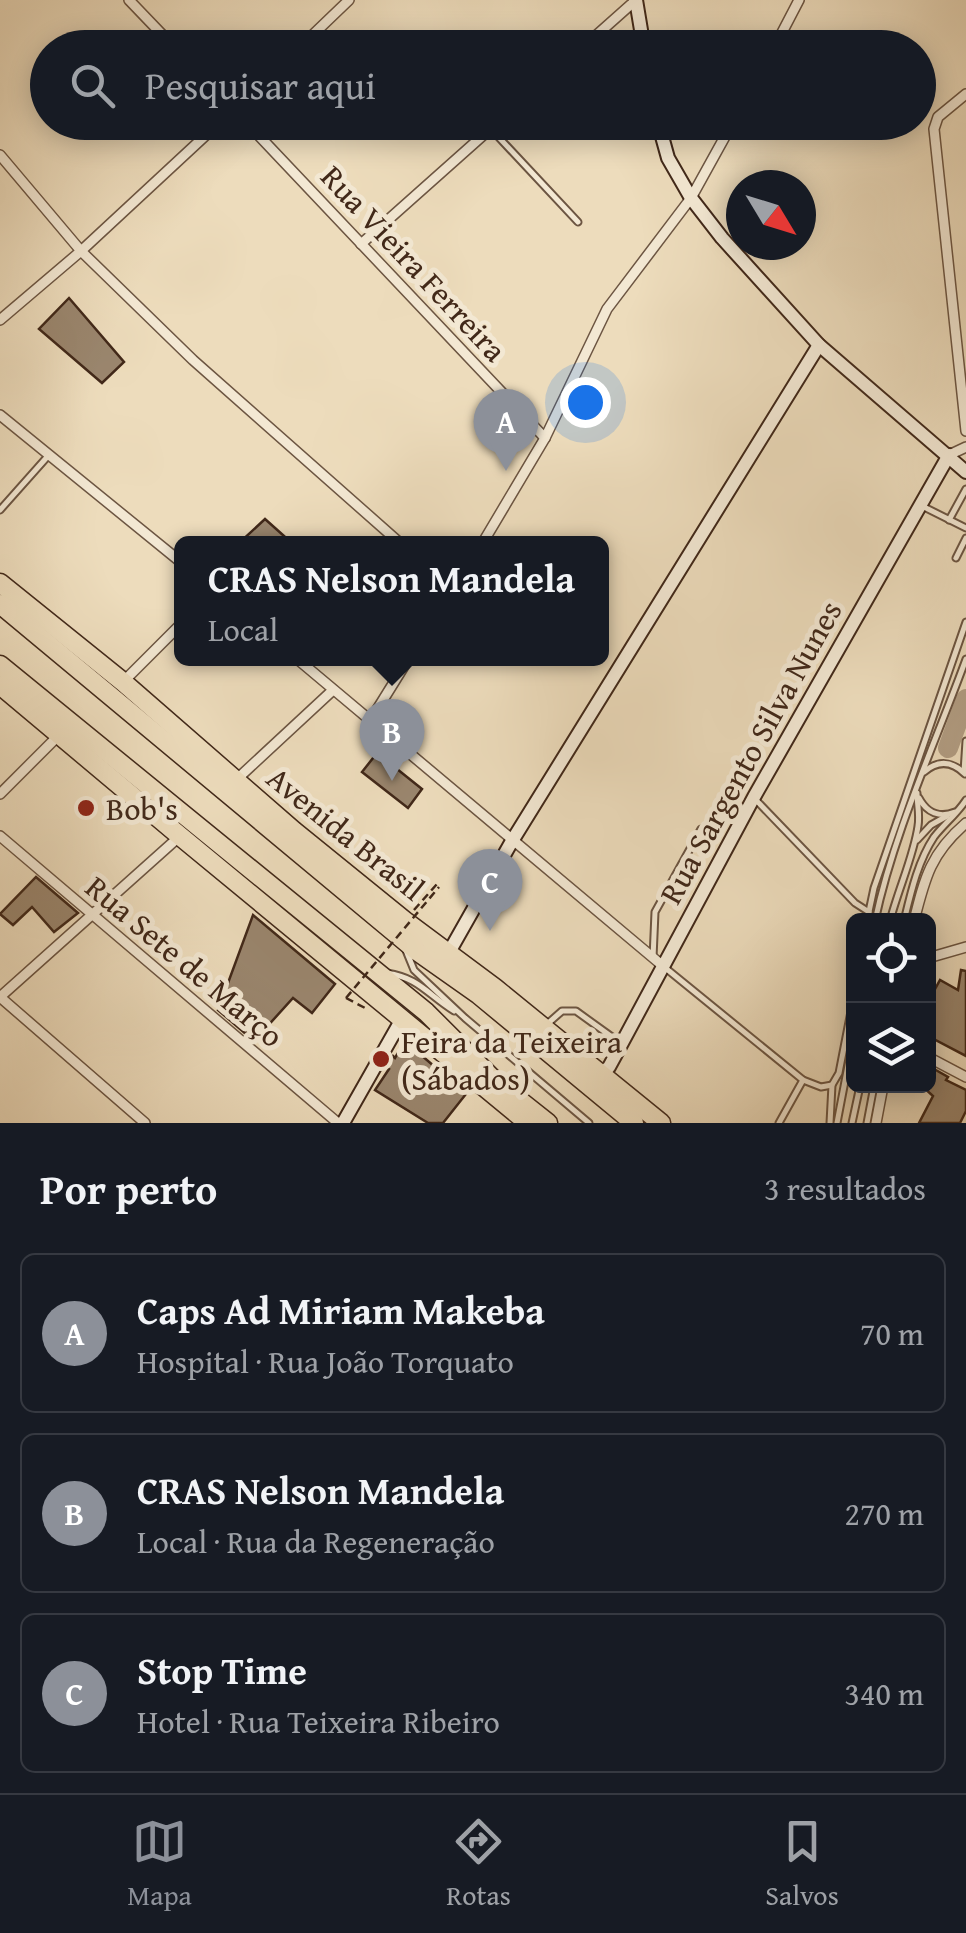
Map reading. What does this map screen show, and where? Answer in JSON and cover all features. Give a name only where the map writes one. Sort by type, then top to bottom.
[{"type":"highway","name":"Avenida Brasil","points":[[0,583],[123,682],[402,929],[634,1123]]},
{"type":"highway","name":"Avenida Brasil","points":[[0,602],[114,701],[402,929],[448,954],[495,988],[660,1123]]},
{"type":"highway","points":[[0,602],[16,609],[262,811],[294,831]]},
{"type":"highway","points":[[0,665],[426,1012],[495,1081],[548,1123]]},
{"type":"highway","points":[[0,684],[528,1123]]},
{"type":"highway","points":[[185,815],[243,889]]},
{"type":"street","points":[[129,0],[158,30]]},
{"type":"street","points":[[318,30],[349,0]]},
{"type":"street","points":[[602,30],[636,0]]},
{"type":"street","points":[[636,0],[641,30]]},
{"type":"street","points":[[783,30],[799,0]]},
{"type":"street","points":[[936,122],[966,94]]},
{"type":"street","points":[[0,320],[82,251],[201,140]]},
{"type":"street","name":"Rua Vieira Ferreira","points":[[263,140],[545,438]]},
{"type":"street","points":[[361,244],[478,140]]},
{"type":"street","points":[[663,140],[668,158],[691,198],[722,238],[820,345],[966,472]]},
{"type":"street","points":[[487,536],[545,438],[607,309],[691,198],[722,140]]},
{"type":"street","points":[[935,140],[966,431]]},
{"type":"street","points":[[0,155],[82,251],[192,360],[391,536]]},
{"type":"street","points":[[448,954],[512,841],[820,345]]},
{"type":"street","points":[[0,414],[174,557]]},
{"type":"street","points":[[948,455],[966,447]]},
{"type":"street","name":"Rua Sargento Silva Nunes","points":[[600,1075],[622,1043],[658,962],[948,455]]},
{"type":"street","points":[[123,682],[174,632]]},
{"type":"street","points":[[305,666],[658,962]]},
{"type":"street","points":[[370,721],[404,666]]},
{"type":"street","points":[[235,781],[333,690]]},
{"type":"street","points":[[0,794],[60,734]]},
{"type":"street","points":[[916,913],[934,858],[966,823]]},
{"type":"street","name":"Rua Sete de Março","points":[[0,836],[341,1123]]},
{"type":"street","points":[[138,1121],[0,997],[180,836]]},
{"type":"street","points":[[936,956],[966,948]]},
{"type":"street","points":[[341,1123],[402,1019]]},
{"type":"street","points":[[936,1061],[966,1077]]},
{"type":"street","points":[[876,1123],[882,1093]]},
{"type":"lane","points":[[506,140],[578,222]]},
{"type":"lane","points":[[0,510],[49,455]]},
{"type":"lane","points":[[949,520],[966,489]]},
{"type":"lane","points":[[920,504],[966,528]]},
{"type":"lane","points":[[956,558],[966,538]]},
{"type":"lane","points":[[754,797],[855,903],[869,912],[966,622]]},
{"type":"lane","points":[[877,913],[921,776],[966,659]]},
{"type":"lane","points":[[965,776],[966,741]]},
{"type":"lane","points":[[921,776],[942,763],[954,766],[965,776]]},
{"type":"lane","points":[[918,785],[919,798],[928,810],[942,815],[958,810]]},
{"type":"lane","points":[[892,913],[915,842],[918,785]]},
{"type":"lane","points":[[906,913],[926,852],[966,800]]},
{"type":"lane","points":[[915,842],[931,825],[958,810]]},
{"type":"lane","points":[[701,829],[655,912],[658,962],[803,1080],[821,1087],[832,1085]]},
{"type":"lane","points":[[402,929],[414,970],[464,1018]]},
{"type":"lane","points":[[372,971],[408,976],[590,1123]]},
{"type":"lane","points":[[833,1123],[832,1085],[840,1073],[853,1003]]},
{"type":"lane","points":[[543,1028],[562,1012],[576,1010],[622,1043]]},
{"type":"lane","points":[[833,1123],[846,1068]]},
{"type":"lane","points":[[779,1123],[803,1080]]},
{"type":"lane","points":[[852,1123],[858,1093]]},
{"type":"lane","points":[[867,1123],[873,1093]]},
{"type":"path","points":[[346,998],[439,886],[436,884],[402,929]]},
{"type":"building","points":[[69,298],[124,362],[102,383],[39,329]]},
{"type":"building","points":[[265,519],[284,536],[247,536]]},
{"type":"building","points":[[377,753],[422,789],[408,808],[362,772]]},
{"type":"building","points":[[36,877],[78,913],[54,932],[32,907],[13,925],[0,914]]},
{"type":"building","points":[[253,915],[335,984],[312,1013],[293,998],[254,1041],[218,1010]]},
{"type":"building","points":[[961,970],[966,971],[966,1056],[936,1040],[936,987],[940,980],[958,990]]},
{"type":"building","points":[[405,1041],[466,1094],[443,1123],[428,1123],[375,1090]]},
{"type":"building","points":[[936,1070],[966,1090],[966,1111],[960,1123],[919,1123],[933,1096],[930,1093],[936,1093]]},
{"type":"waterway","points":[[948,748],[966,699]]},
{"type":"place","name":"Caps Ad Miriam Makeba","points":[[506,471]]},
{"type":"place","name":"CRAS Nelson Mandela","points":[[392,781]]},
{"type":"place","name":"Bob's","points":[[86,808]]},
{"type":"place","name":"Stop Time","points":[[490,931]]},
{"type":"place","name":"Feira da Teixeira (Sábados)","points":[[381,1059]]}]
